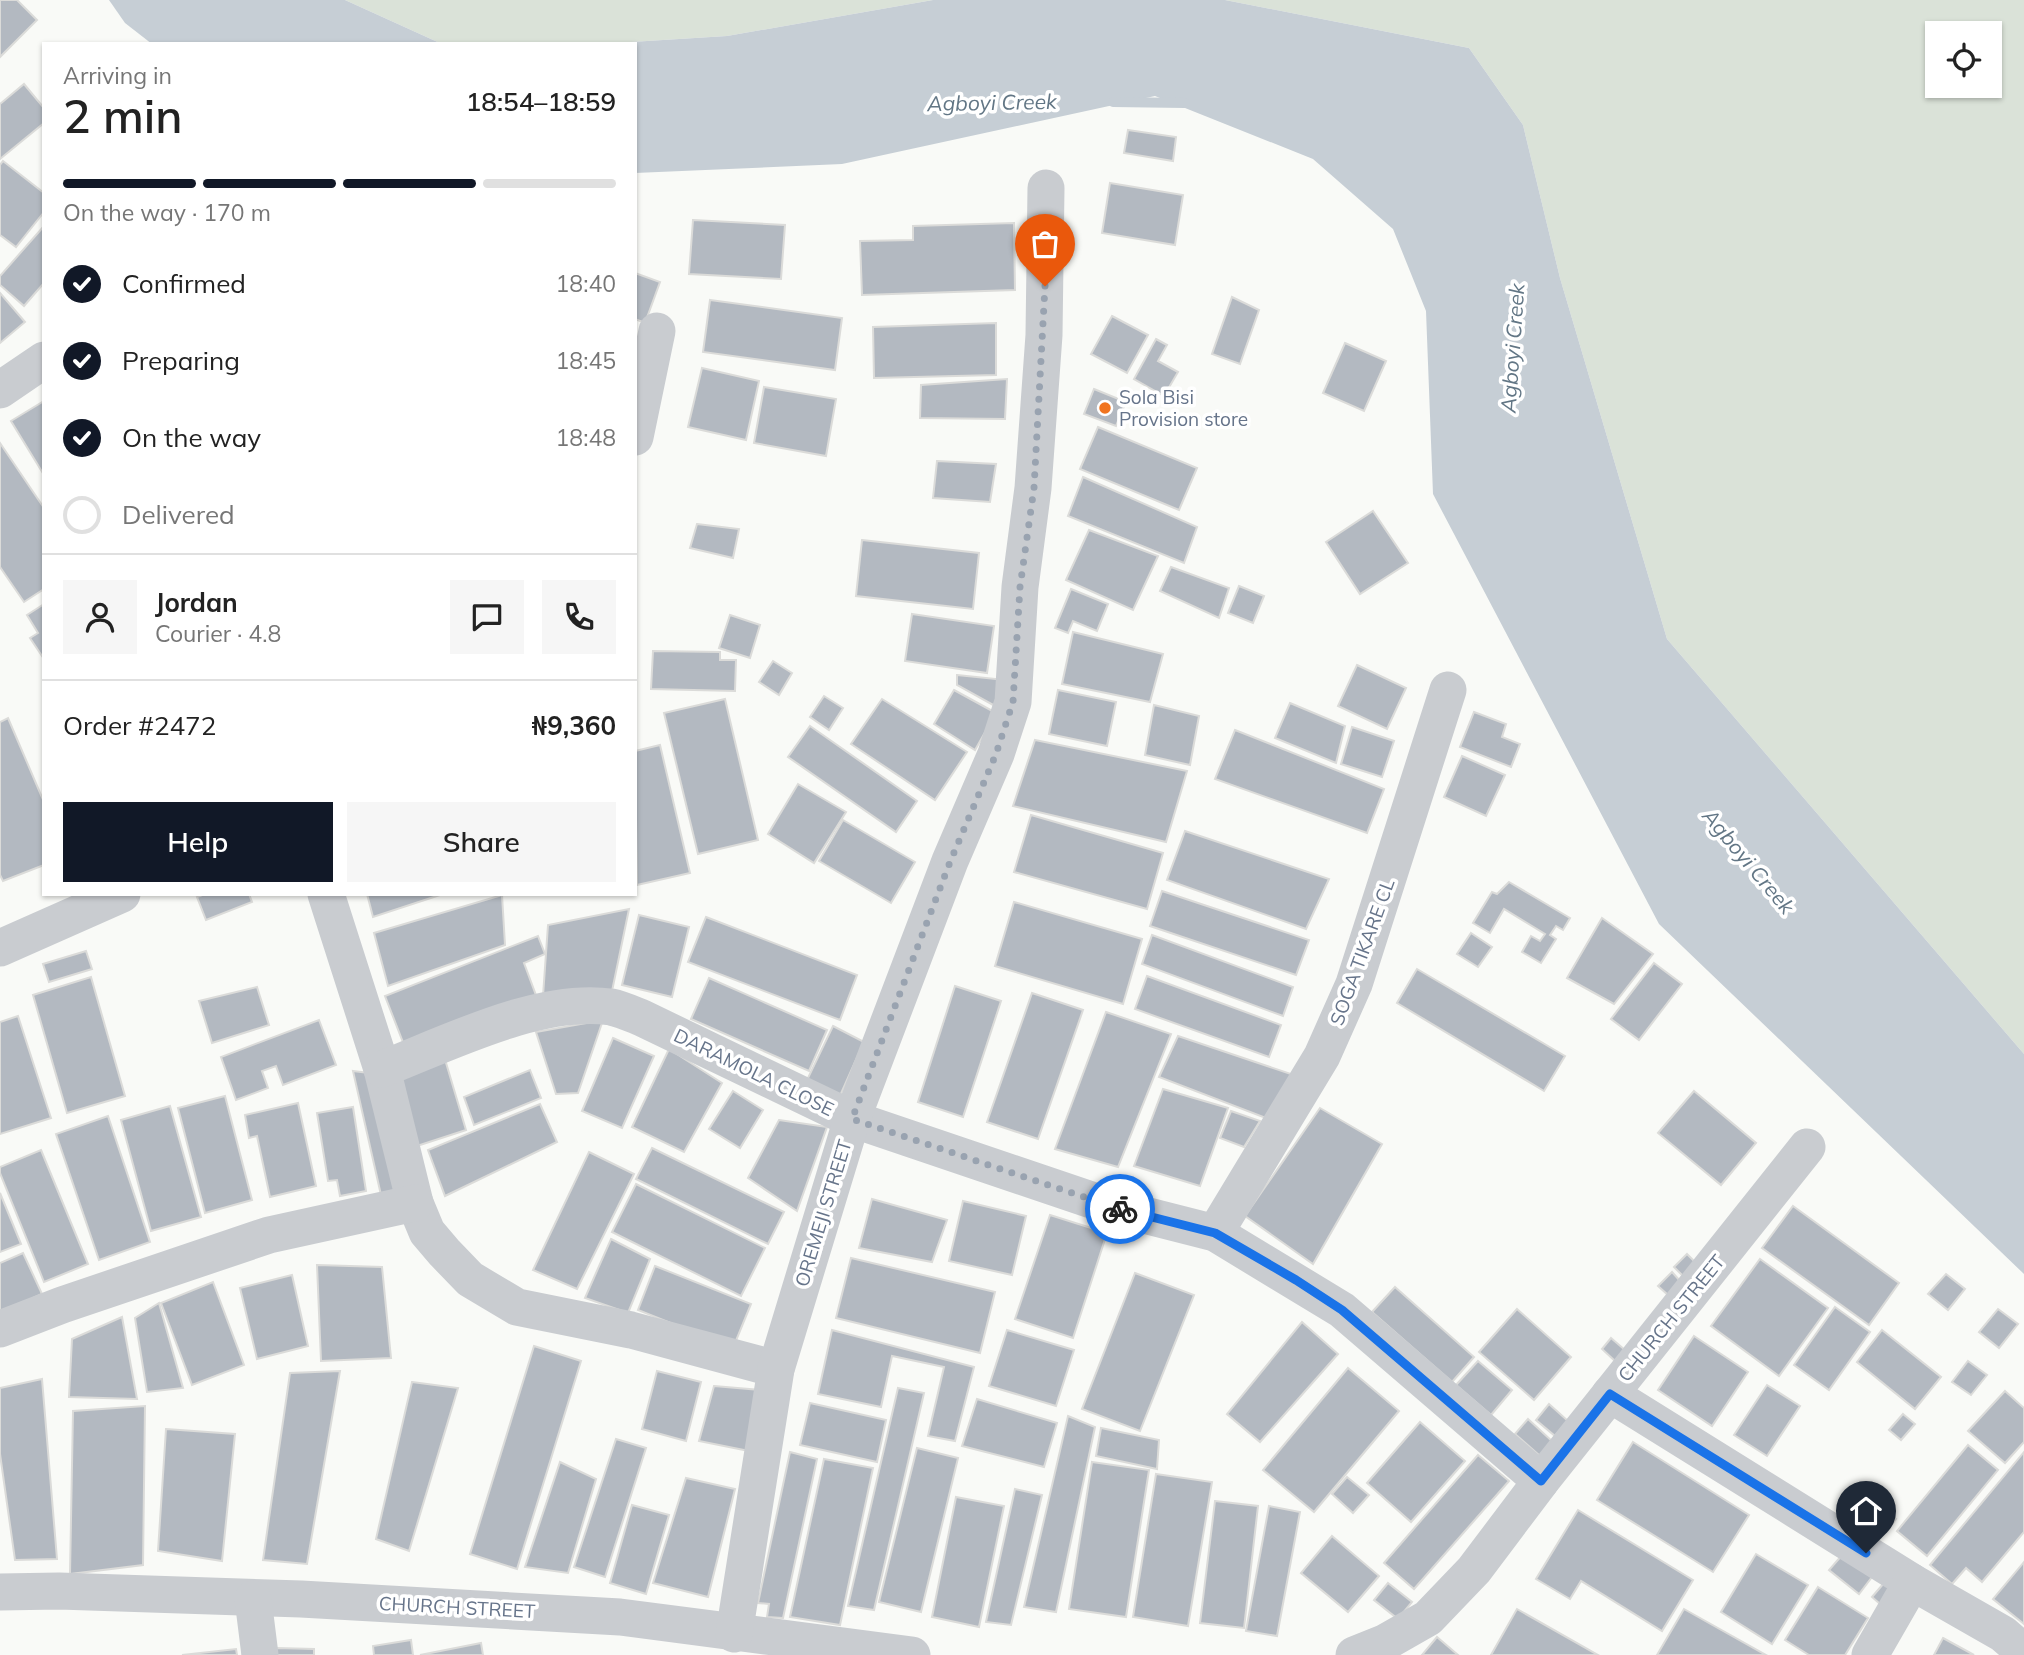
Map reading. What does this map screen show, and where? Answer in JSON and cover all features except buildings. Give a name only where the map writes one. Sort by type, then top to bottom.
[{"type":"street","name":"OREMEJI STREET","points":[[734,1634],[776,1369],[852,1119],[950,862],[996,754],[1013,702],[1020,587],[1034,488],[1043,349],[1046,188]]},
{"type":"street","points":[[637,427],[657,331]]},
{"type":"street","points":[[0,390],[42,361]]},
{"type":"street","name":"SOGA TIKARE CL","points":[[1215,1233],[1322,1056],[1354,984],[1448,690]]},
{"type":"street","points":[[0,948],[117,896]]},
{"type":"street","points":[[327,896],[382,1069],[415,1203],[428,1232],[470,1279],[517,1307],[631,1330],[776,1369]]},
{"type":"street","name":"DARAMOLA CLOSE","points":[[382,1069],[532,1014],[579,1006],[614,1007],[852,1119],[1109,1206],[1215,1233],[1342,1310],[1541,1481]]},
{"type":"street","name":"CHURCH STREET","points":[[1354,1655],[1384,1643],[1428,1618],[1474,1570],[1541,1481],[1807,1147]]},
{"type":"street","points":[[0,1329],[62,1305],[269,1235],[415,1203]]},
{"type":"street","points":[[1610,1394],[1912,1582],[2003,1634],[2024,1652]]},
{"type":"street","points":[[1870,1655],[1912,1582]]},
{"type":"street","name":"CHURCH STREET","points":[[0,1592],[59,1591],[301,1599],[620,1616],[734,1634],[912,1655]]},
{"type":"street","points":[[253,1599],[260,1655]]},
{"type":"shaded area","points":[[345,0],[933,0],[727,36],[631,42],[438,42]]},
{"type":"shaded area","points":[[1225,0],[2024,0],[2024,1054],[1667,639],[1560,278],[1523,125],[1469,48]]},
{"type":"water","points":[[109,0],[345,0],[438,42],[149,42],[125,23]]},
{"type":"water","points":[[933,0],[1225,0],[1469,48],[1523,125],[1560,278],[1667,639],[2024,1054],[2024,1274],[1659,924],[1433,494],[1426,311],[1393,229],[1313,159],[1155,96],[842,164],[637,173],[637,42],[631,42],[727,36]]},
{"type":"waterway","name":"Agboyi Creek","points":[[1113,102],[1185,103]]},
{"type":"way so far","points":[[1045,286],[1034,488],[1020,587],[1018,657],[1013,702],[996,754],[950,862],[852,1119],[1120,1209]]},
{"type":"place","name":"Sola Bisi Provision store","points":[[1105,408]]},
{"type":"route","points":[[1120,1209],[1215,1233],[1296,1280],[1342,1310],[1541,1481],[1610,1394],[1866,1553]]}]
